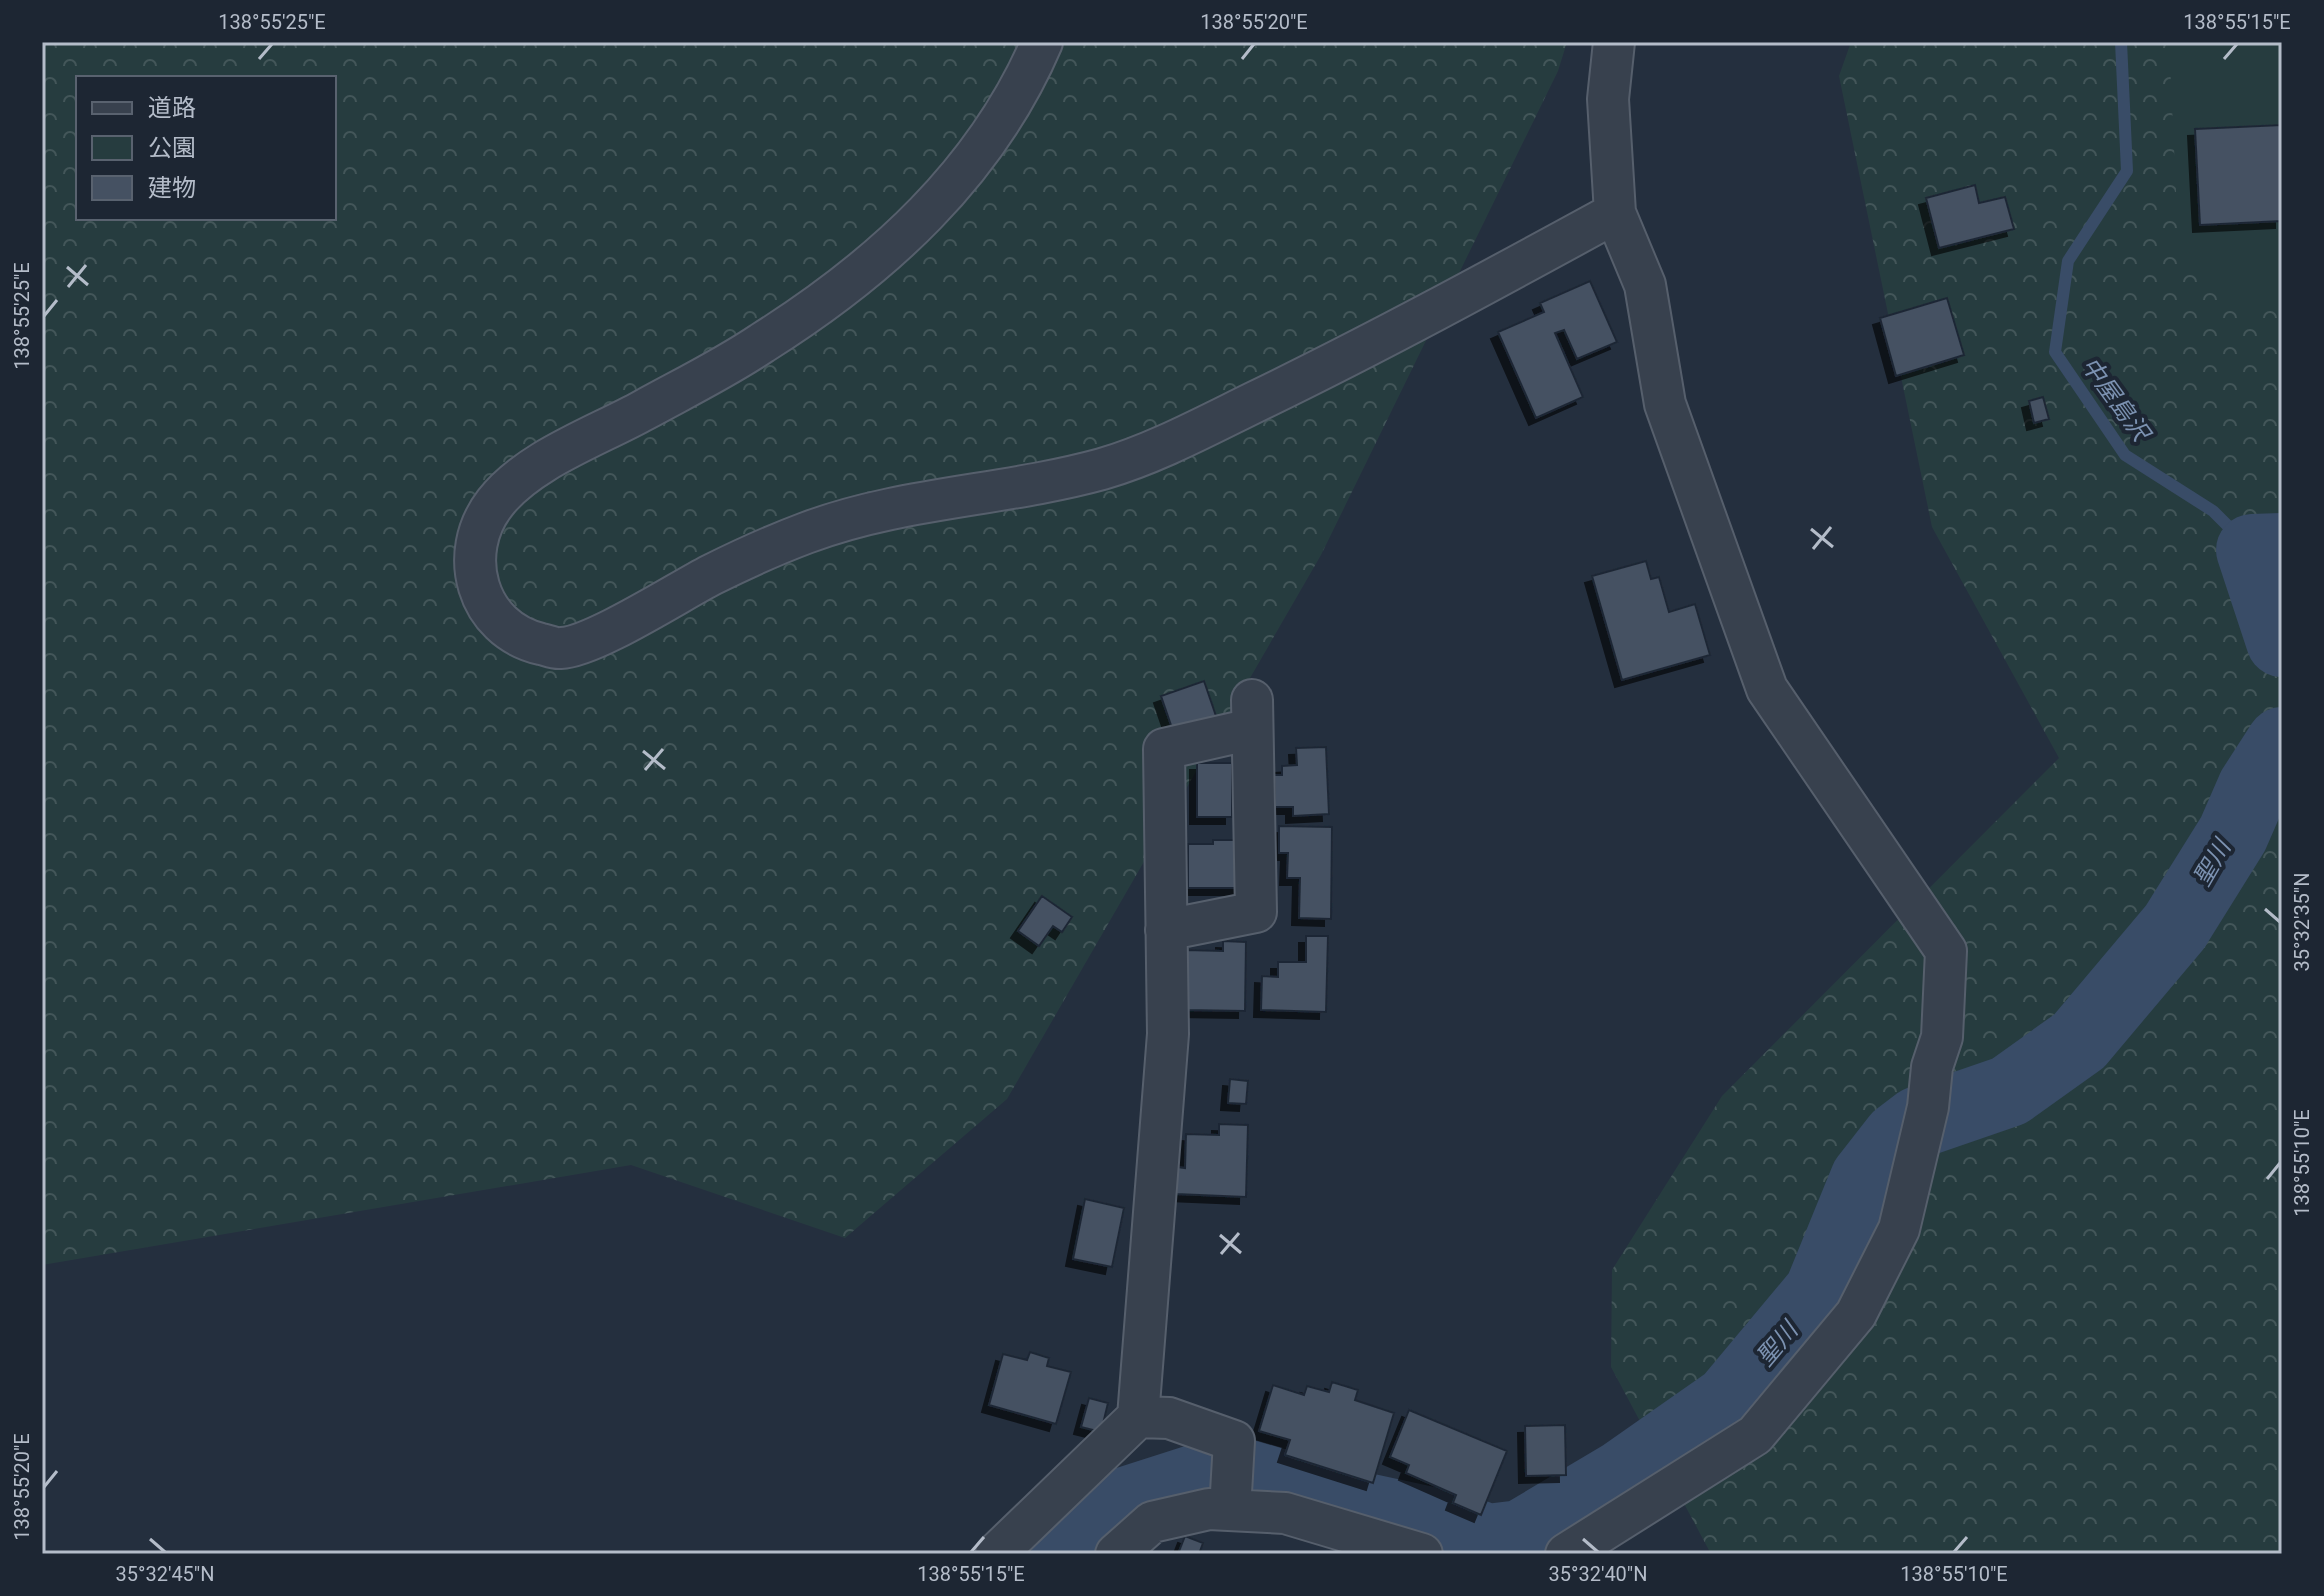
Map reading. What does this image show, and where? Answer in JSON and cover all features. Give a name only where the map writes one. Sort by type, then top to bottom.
[{"type":"street","points":[[1042,42],[1008,112],[956,181],[901,241],[760,345],[557,456],[515,482],[494,504],[478,530],[474,563],[478,585],[490,611],[508,628],[530,641],[561,648],[588,641],[714,574],[806,533],[908,504],[997,491],[1104,468],[1200,428],[1335,363],[1615,213]]},
{"type":"street","points":[[1566,1554],[1755,1435],[1856,1314],[1899,1229],[1928,1107],[1932,1067],[1942,1037],[1946,951],[1767,689],[1665,404],[1645,285],[1615,213],[1608,99],[1614,42]]},
{"type":"street","points":[[996,1554],[1138,1417],[1168,1034],[1166,930],[1164,749],[1252,715],[1256,912],[1166,930]]},
{"type":"street","points":[[1138,1417],[1169,1418],[1234,1441],[1230,1510]]},
{"type":"street","points":[[1116,1554],[1152,1522],[1209,1509],[1285,1513],[1422,1554]]},
{"type":"green space","points":[[42,42],[1567,42],[1558,71],[1321,555],[1007,1099],[845,1238],[631,1165],[42,1265]]},
{"type":"green space","points":[[1851,42],[2169,42],[2179,254],[2251,306],[2282,290],[2282,1554],[1711,1554],[1611,1367],[1612,1270],[1722,1096],[2059,758],[1932,527],[1839,76]]},
{"type":"green space","points":[[2085,42],[2282,42],[2282,352],[2129,322]]},
{"type":"building","points":[[2282,125],[2282,221],[2200,225],[2195,129]]},
{"type":"building","points":[[1975,185],[1979,203],[2005,197],[2014,229],[1939,248],[1926,198]]},
{"type":"building","points":[[1590,281],[1617,342],[1577,359],[1564,330],[1555,333],[1583,397],[1536,418],[1498,332],[1544,312],[1540,303]]},
{"type":"building","points":[[1947,298],[1964,355],[1896,376],[1880,318]]},
{"type":"building","points":[[2043,397],[2049,419],[2034,423],[2029,401]]},
{"type":"building","points":[[1646,561],[1651,579],[1659,577],[1669,612],[1695,604],[1710,655],[1622,680],[1592,576]]},
{"type":"building","points":[[1204,681],[1216,716],[1173,731],[1161,696]]},
{"type":"building","points":[[1326,747],[1329,814],[1293,816],[1293,807],[1275,807],[1274,775],[1282,775],[1282,766],[1297,765],[1296,748]]},
{"type":"building","points":[[1197,763],[1232,763],[1232,817],[1197,817]]},
{"type":"building","points":[[1279,826],[1332,827],[1331,919],[1299,918],[1300,878],[1287,878],[1288,853],[1279,853]]},
{"type":"building","points":[[1213,840],[1241,840],[1242,888],[1188,888],[1188,844],[1213,844]]},
{"type":"building","points":[[1042,896],[1072,917],[1062,932],[1053,926],[1039,946],[1018,931]]},
{"type":"building","points":[[1306,936],[1328,936],[1326,1012],[1261,1010],[1262,976],[1278,977],[1278,962],[1306,962]]},
{"type":"building","points":[[1223,941],[1246,942],[1245,1011],[1185,1010],[1186,950],[1223,951]]},
{"type":"building","points":[[1230,1079],[1248,1081],[1246,1104],[1228,1103]]},
{"type":"building","points":[[1219,1124],[1248,1125],[1246,1197],[1176,1194],[1177,1167],[1185,1168],[1186,1134],[1219,1135]]},
{"type":"building","points":[[1085,1199],[1124,1208],[1112,1267],[1073,1259]]},
{"type":"building","points":[[1030,1352],[1049,1358],[1047,1366],[1071,1372],[1056,1424],[989,1405],[1003,1354],[1027,1360]]},
{"type":"building","points":[[1332,1382],[1358,1390],[1355,1400],[1394,1413],[1373,1483],[1285,1455],[1290,1440],[1259,1431],[1273,1385],[1304,1395],[1307,1386],[1329,1392]]},
{"type":"building","points":[[1089,1398],[1108,1403],[1101,1432],[1081,1427]]},
{"type":"building","points":[[1409,1410],[1507,1451],[1481,1515],[1453,1503],[1456,1495],[1406,1473],[1409,1465],[1390,1457]]},
{"type":"building","points":[[1565,1425],[1566,1475],[1526,1476],[1525,1426]]},
{"type":"building","points":[[1185,1536],[1203,1543],[1199,1554],[1178,1554]]},
{"type":"waterway","name":"中屋島沢","points":[[2121,42],[2127,171],[2068,261],[2055,352],[2125,455],[2213,511],[2252,550]]},
{"type":"waterway","name":"聖川","points":[[2282,549],[2252,550],[2282,641]]},
{"type":"waterway","name":"聖川","points":[[1067,1554],[1125,1503],[1228,1470],[1347,1505],[1458,1529],[1488,1540],[1521,1536],[1622,1476],[1729,1401],[1820,1292],[1866,1179],[1898,1138],[1919,1122],[2009,1091],[2079,1041],[2175,927],[2233,834],[2253,788],[2282,743]]}]
